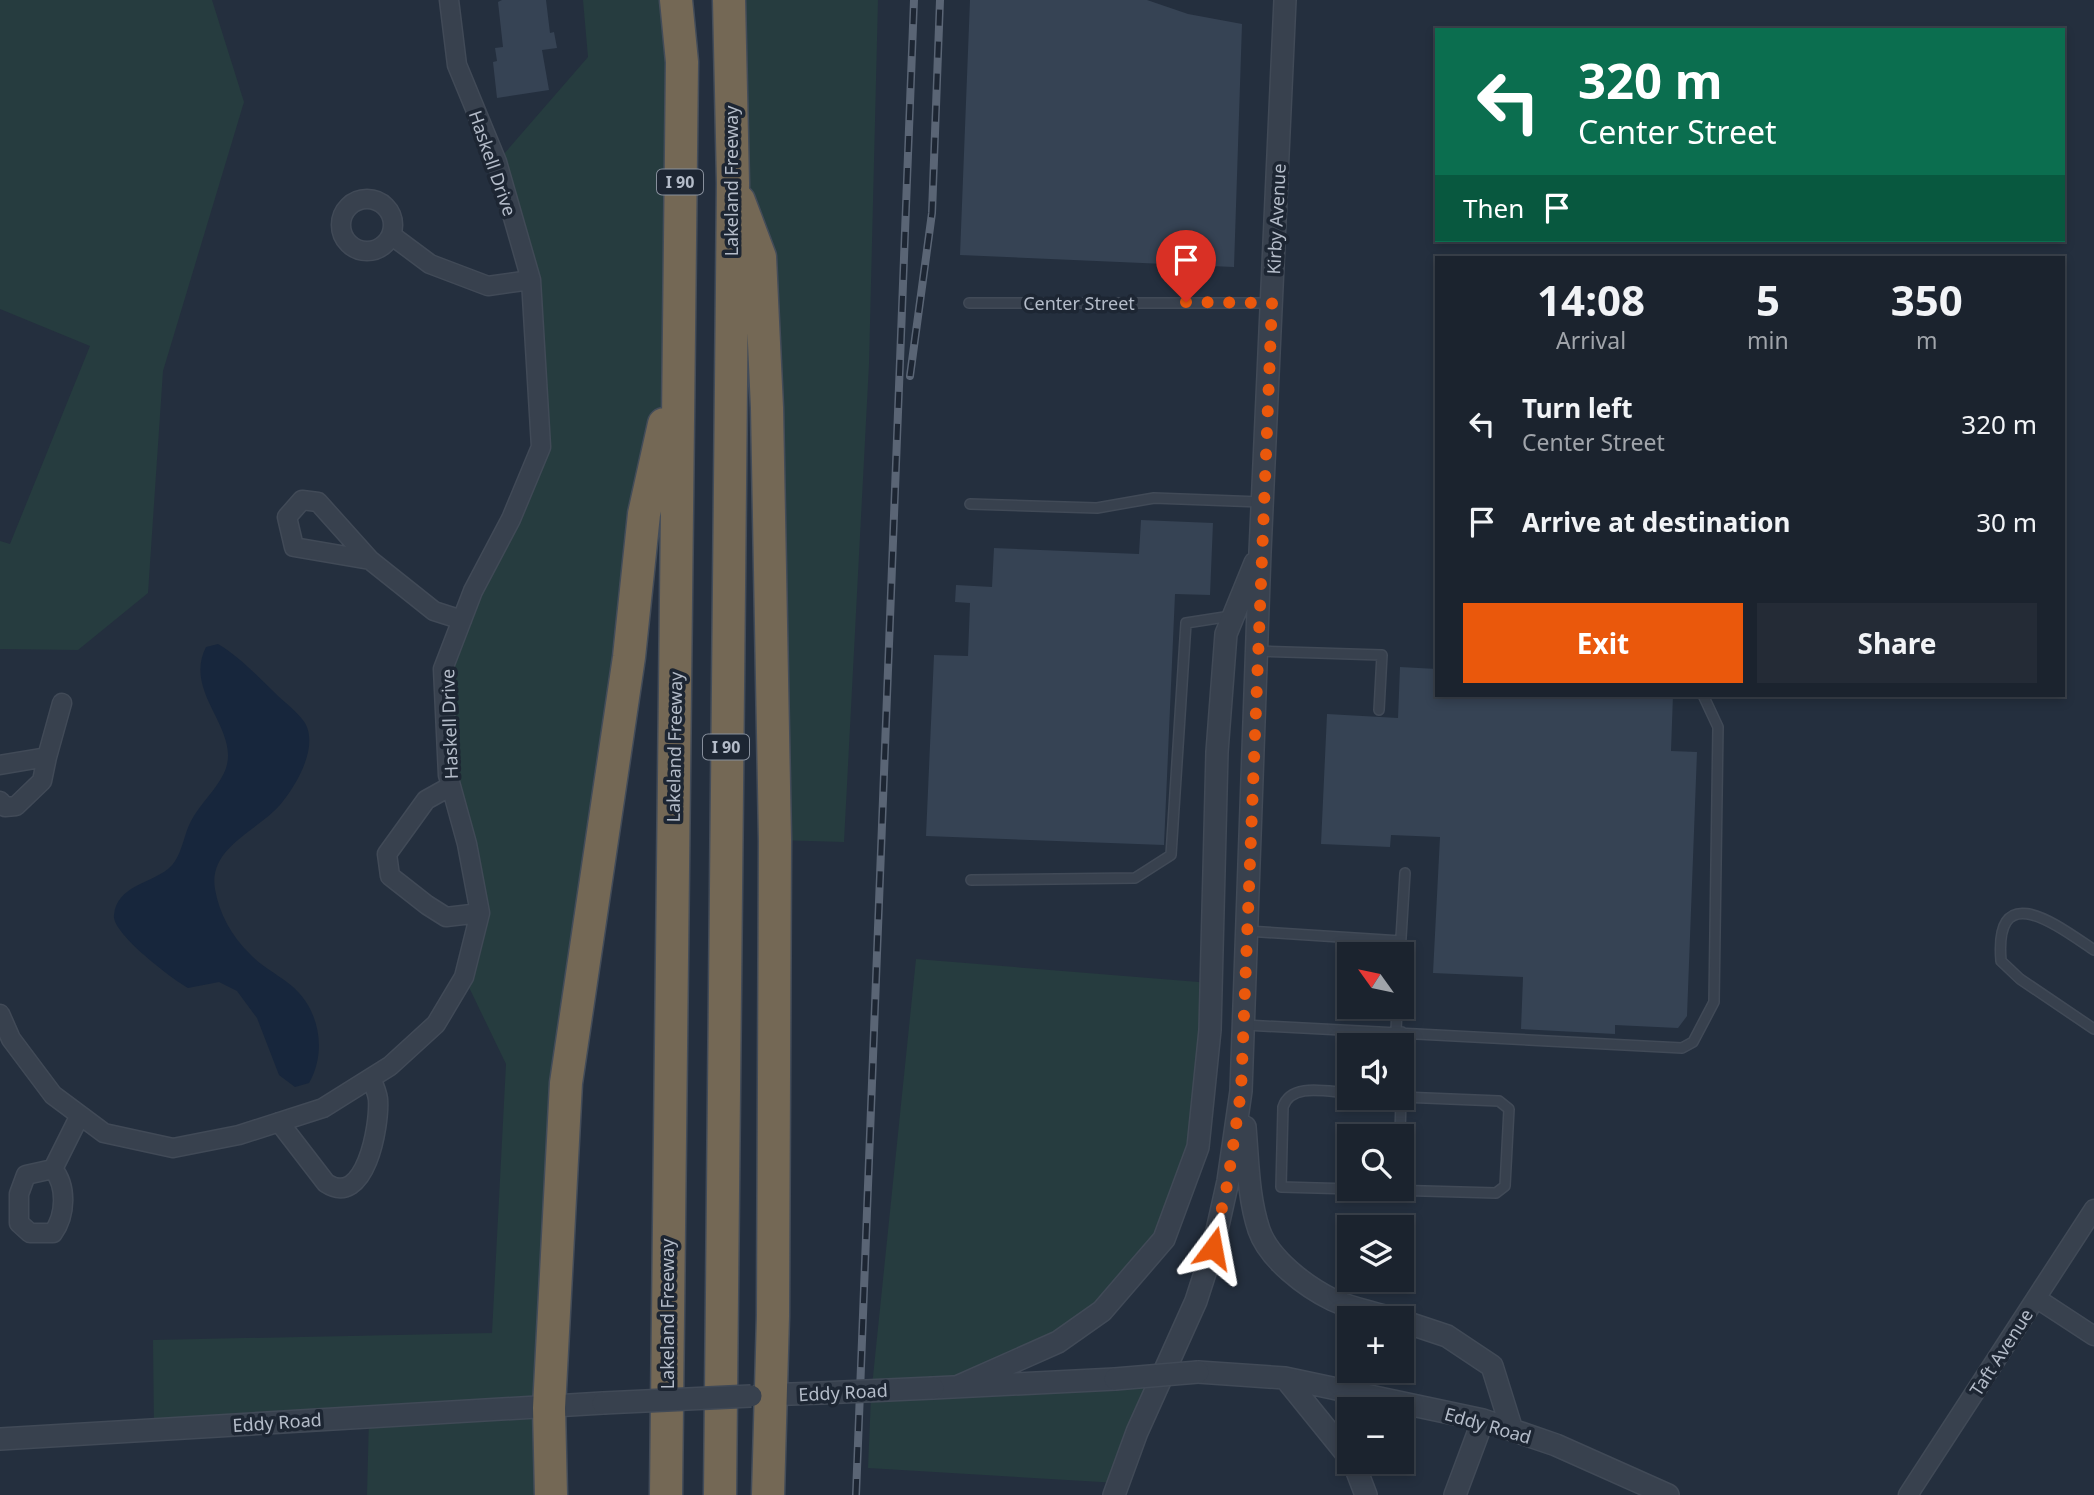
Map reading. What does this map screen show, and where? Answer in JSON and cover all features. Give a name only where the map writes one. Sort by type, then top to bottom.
[{"type":"highway","name":"Lakeland Freeway","points":[[666,1495],[682,62],[677,0]]},
{"type":"highway","name":"Lakeland Freeway","points":[[720,1495],[733,184],[729,0]]},
{"type":"highway","points":[[733,184],[760,257],[767,408],[775,840],[762,1395],[768,1495]]},
{"type":"highway","points":[[551,1495],[549,1408],[566,1083],[629,657],[644,514],[678,365]]},
{"type":"street","name":"Haskell Drive","points":[[0,1014],[11,1039],[53,1095],[104,1133],[173,1148],[239,1135],[323,1108],[390,1066],[436,1024],[464,977],[480,913],[451,786],[443,669],[473,591],[511,519],[541,447],[531,280],[497,162],[457,65],[449,0]]},
{"type":"street","name":"Kirby Avenue","points":[[1116,1491],[1196,1301],[1213,1248],[1228,1181],[1241,1091],[1260,552],[1285,0]]},
{"type":"street","points":[[391,235],[430,264],[488,286],[531,280]]},
{"type":"street","points":[[369,560],[294,547],[287,517],[302,500],[318,502],[369,560],[434,611],[462,620]]},
{"type":"street","points":[[959,1386],[1058,1342],[1102,1311],[1164,1239],[1198,1147],[1210,1030],[1217,752],[1226,634],[1260,552]]},
{"type":"street","points":[[0,801],[5,807],[16,806],[42,781],[62,703]]},
{"type":"street","points":[[0,765],[47,757]]},
{"type":"street","points":[[451,786],[426,800],[387,854],[390,876],[406,892],[446,917],[480,913]]},
{"type":"street","points":[[279,1122],[326,1183],[334,1189],[350,1187],[362,1176],[376,1128],[378,1097],[371,1078]]},
{"type":"street","points":[[1241,1091],[1252,1206],[1260,1233],[1284,1264],[1333,1300],[1352,1306]]},
{"type":"street","points":[[52,1169],[80,1115]]},
{"type":"street","name":"Taft Avenue","points":[[1908,1495],[2094,1209]]},
{"type":"street","points":[[2036,1298],[2094,1336]]},
{"type":"street","points":[[1414,1325],[1447,1336],[1492,1366],[1512,1430]]},
{"type":"street","name":"Eddy Road","points":[[0,1439],[603,1403],[1115,1379],[1198,1372],[1285,1378],[1483,1420],[1556,1444],[1668,1495]]},
{"type":"street","points":[[1285,1378],[1337,1442]]},
{"type":"street","points":[[1459,1494],[1483,1420]]},
{"type":"street","points":[[1357,1474],[1366,1495]]},
{"type":"lane","name":"Center Street","points":[[969,303],[1272,303]]},
{"type":"lane","points":[[970,504],[1097,508],[1154,498],[1263,502]]},
{"type":"lane","points":[[971,880],[1135,878],[1171,855],[1186,623],[1233,616]]},
{"type":"lane","points":[[1257,650],[1382,655],[1379,710]]},
{"type":"lane","points":[[1243,1024],[1682,1048],[1693,1042],[1714,1002],[1717,727],[1704,697]]},
{"type":"lane","points":[[1247,931],[1401,941],[1405,873]]},
{"type":"lane","points":[[2094,950],[2039,915],[2012,916],[2004,923],[2000,941],[2001,961],[2020,979],[2094,1029]]},
{"type":"lane","points":[[1398,1019],[1399,1032]]},
{"type":"lane","points":[[1337,1092],[1293,1092],[1286,1096],[1283,1107],[1281,1187],[1337,1188]]},
{"type":"lane","points":[[1414,1098],[1499,1101],[1509,1109],[1505,1186],[1501,1190],[1496,1193],[1414,1190]]},
{"type":"green space","points":[[0,0],[212,0],[244,102],[163,371],[148,593],[78,650],[0,649],[0,541],[10,544],[90,346],[0,309]]},
{"type":"green space","points":[[583,0],[676,0],[678,365],[566,1083],[551,1495],[367,1495],[369,1417],[154,1430],[153,1340],[492,1333],[506,1064],[464,977],[480,913],[448,775],[443,669],[541,447],[533,301],[497,162],[588,57]]},
{"type":"green space","points":[[729,0],[878,0],[869,364],[844,842],[775,840],[767,408],[733,183]]},
{"type":"green space","points":[[916,959],[1211,983],[1198,1147],[1164,1239],[1102,1311],[961,1385],[1163,1375],[1118,1483],[868,1468],[871,1396]]},
{"type":"water","points":[[218,644],[241,660],[295,711],[309,733],[304,766],[293,788],[280,805],[226,851],[215,875],[217,898],[232,932],[255,959],[302,996],[314,1019],[319,1045],[315,1071],[309,1083],[295,1087],[279,1075],[257,1018],[237,991],[219,982],[188,988],[132,944],[122,933],[114,915],[116,905],[127,892],[173,864],[191,821],[224,773],[228,757],[226,742],[206,696],[201,664],[206,647]]},
{"type":"building","points":[[546,0],[550,33],[554,32],[557,48],[542,50],[549,90],[497,98],[493,62],[497,61],[495,48],[503,47],[498,2]]},
{"type":"building","points":[[970,0],[1147,0],[1188,14],[1242,24],[1234,267],[960,255]]},
{"type":"building","points":[[1141,520],[1213,523],[1210,595],[1175,594],[1164,845],[926,836],[934,655],[968,656],[970,603],[955,602],[956,585],[992,587],[994,548],[1139,554]]},
{"type":"building","points":[[1400,667],[1435,669],[1435,697],[1673,697],[1671,751],[1697,752],[1687,1016],[1678,1028],[1615,1025],[1615,1034],[1521,1029],[1523,977],[1433,973],[1440,837],[1391,835],[1390,847],[1321,844],[1327,714],[1398,718]]},
{"type":"railway","points":[[856,1495],[914,0]]},
{"type":"railway","points":[[910,376],[932,213],[940,0]]},
{"type":"route","points":[[1186,302],[1272,303],[1260,552],[1241,1091],[1228,1181],[1213,1248]]}]
